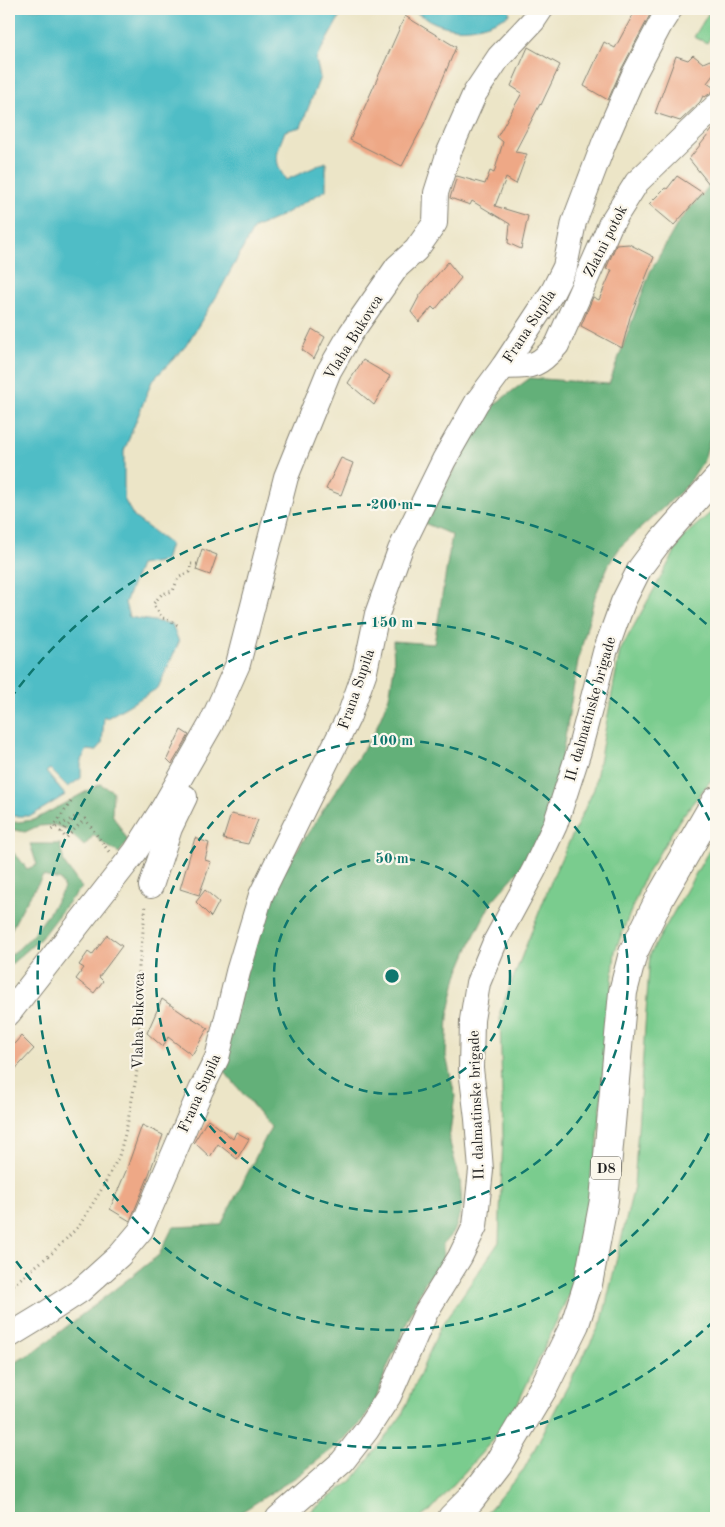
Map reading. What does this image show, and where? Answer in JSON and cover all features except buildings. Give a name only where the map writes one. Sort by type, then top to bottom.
[{"type":"main road","name":"D8","points":[[452,1518],[471,1499],[498,1464],[546,1385],[575,1324],[588,1284],[604,1200],[623,992],[632,953],[661,896],[716,802]]},
{"type":"street","name":"Vlaha Bukovca","points":[[9,1013],[135,852],[163,808],[211,724],[238,664],[286,477],[329,371],[351,333],[398,267],[416,250],[435,223],[436,193],[449,152],[475,93],[499,57],[533,21],[540,9]]},
{"type":"street","name":"Frana Supila","points":[[9,1336],[80,1290],[120,1254],[141,1230],[186,1123],[217,1058],[238,972],[261,896],[349,716],[365,671],[377,614],[400,550],[444,460],[477,402],[503,367],[553,291],[565,266],[574,222],[604,142],[634,74],[670,9]]},
{"type":"street","name":"Zlatni potok","points":[[503,367],[533,366],[546,357],[557,345],[610,225],[637,182],[716,106]]},
{"type":"street","name":"II. dalmatinske brigade","points":[[278,1518],[342,1462],[376,1416],[389,1396],[426,1312],[460,1257],[475,1226],[481,1170],[472,1059],[472,1020],[478,983],[495,942],[534,870],[555,825],[579,751],[606,652],[623,602],[640,568],[661,540],[716,478]]},
{"type":"street","points":[[151,886],[170,828],[198,774],[196,751]]},
{"type":"path","points":[[177,625],[169,619],[162,618],[153,604],[162,594],[173,590],[178,578],[190,572],[190,564],[198,564]]},
{"type":"path","points":[[71,802],[51,830],[79,815],[61,832],[66,838],[85,819],[113,857]]},
{"type":"path","name":"Vlaha Bukovca","points":[[9,1288],[52,1253],[79,1226],[119,1156],[127,1126],[137,1070],[140,1020],[139,967],[144,916],[151,886]]},
{"type":"green space","points":[[711,9],[716,9],[716,28],[707,43],[694,37]]},
{"type":"green space","points":[[716,178],[716,384],[711,435],[704,460],[687,486],[621,546],[609,564],[595,596],[578,661],[551,821],[525,864],[492,901],[474,936],[457,976],[448,1016],[446,1056],[455,1096],[449,1139],[460,1180],[462,1206],[455,1230],[443,1244],[443,1263],[425,1282],[387,1368],[376,1399],[361,1423],[340,1443],[299,1475],[232,1518],[9,1518],[9,1366],[35,1351],[159,1255],[173,1227],[221,1225],[271,1127],[223,1070],[257,921],[289,862],[374,733],[389,697],[394,668],[393,641],[434,644],[452,535],[424,523],[488,409],[530,378],[609,384],[650,272],[679,221]]},
{"type":"green space","points":[[716,508],[716,774],[680,819],[644,878],[615,951],[594,1183],[580,1271],[509,1422],[430,1511],[420,1518],[302,1518],[354,1479],[402,1415],[440,1328],[499,1242],[503,1136],[500,1012],[554,874],[594,789],[620,651],[683,537]]},
{"type":"green space","points":[[100,784],[113,791],[112,814],[128,841],[119,853],[94,835],[84,846],[66,829],[55,825],[38,826],[25,832],[9,829],[9,823],[34,820]]},
{"type":"green space","points":[[716,838],[716,1518],[482,1518],[524,1469],[602,1321],[634,1186],[650,954]]},
{"type":"green space","points":[[30,844],[60,844],[64,863],[82,888],[69,901],[40,939],[9,966],[9,956],[33,934],[47,916],[64,888],[60,880],[43,876],[24,905],[9,934],[9,849],[27,869],[37,865]]},
{"type":"water","points":[[9,9],[344,9],[316,59],[320,77],[301,127],[285,131],[277,156],[279,167],[286,180],[326,162],[326,190],[277,218],[254,228],[218,294],[185,347],[152,381],[124,451],[124,499],[134,517],[170,544],[165,561],[140,565],[125,603],[129,617],[172,624],[179,642],[158,688],[107,718],[104,716],[102,744],[96,751],[87,750],[81,760],[81,778],[68,787],[50,769],[46,772],[65,795],[31,816],[9,818]]},
{"type":"water","points":[[409,9],[509,9],[510,14],[485,25],[459,28],[437,24]]}]
